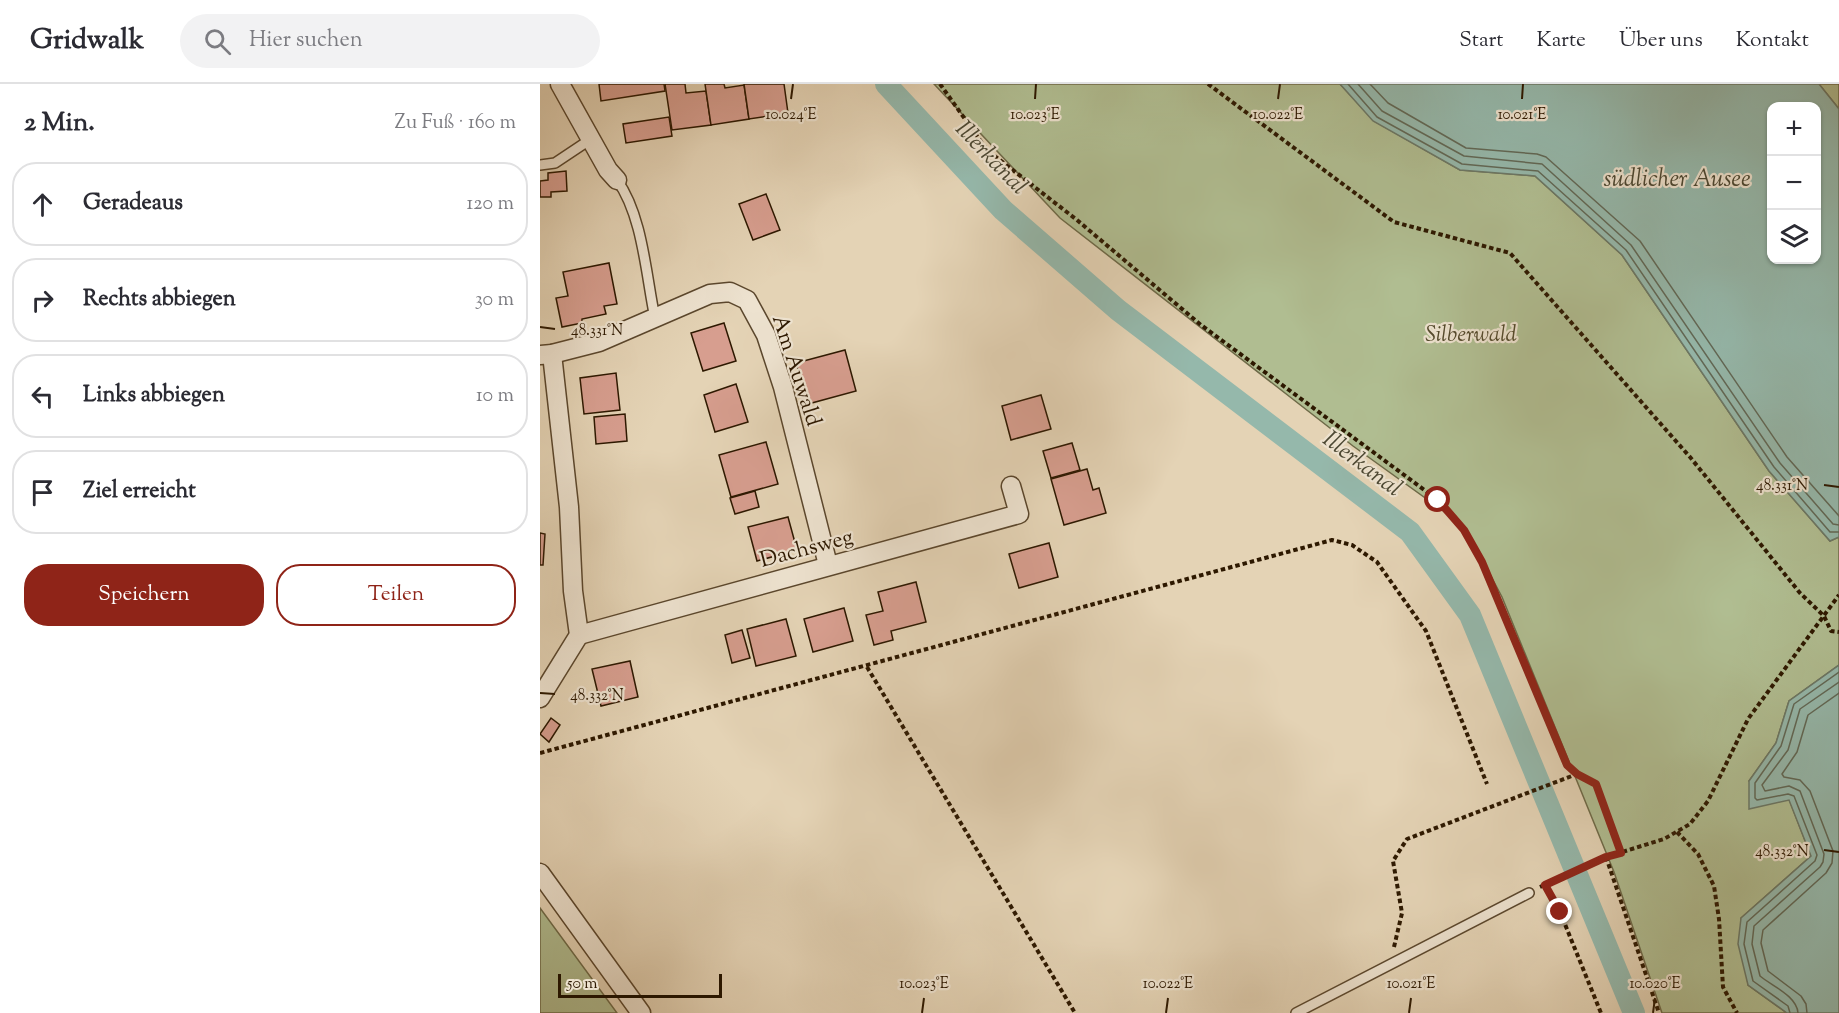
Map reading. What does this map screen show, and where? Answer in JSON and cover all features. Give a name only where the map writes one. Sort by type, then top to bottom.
[{"type":"street","points":[[560,84],[608,170],[617,180]]},
{"type":"street","name":"Am Auwald","points":[[546,355],[599,342],[710,294],[730,292],[747,300],[766,335],[783,387],[828,566]]},
{"type":"street","points":[[540,698],[579,634],[573,591],[569,507],[546,355]]},
{"type":"street","name":"Dachsweg","points":[[579,634],[1019,514],[1011,486]]},
{"type":"street","points":[[540,873],[641,1013]]},
{"type":"lane","points":[[540,165],[555,163],[591,140]]},
{"type":"lane","points":[[617,180],[634,218],[655,318]]},
{"type":"lane","points":[[1296,1013],[1529,893]]},
{"type":"path","points":[[940,84],[987,150],[1077,220],[1201,325],[1438,500],[1464,530],[1482,562],[1567,765],[1577,774],[1596,784],[1621,853]]},
{"type":"path","points":[[1208,84],[1394,222],[1510,253],[1690,457],[1800,593],[1824,616],[1832,631],[1839,632]]},
{"type":"path","points":[[540,753],[867,667],[933,647],[1332,540],[1352,545],[1377,562],[1426,631],[1487,784]]},
{"type":"path","points":[[1601,1013],[1560,912],[1545,885],[1606,857],[1664,839],[1690,824],[1708,801],[1748,718],[1839,595]]},
{"type":"path","points":[[867,667],[1075,1013]]},
{"type":"path","points":[[1389,965],[1402,913],[1394,861],[1407,839],[1577,774]]},
{"type":"path","points":[[1677,832],[1698,854],[1714,886],[1724,987],[1737,1013]]},
{"type":"path","points":[[1606,857],[1659,1013]]},
{"type":"green space","name":"Silberwald","points":[[934,84],[1340,84],[1374,121],[1460,170],[1535,176],[1622,255],[1769,471],[1830,541],[1839,537],[1839,665],[1789,701],[1776,743],[1749,781],[1789,799],[1811,856],[1741,918],[1748,985],[1787,1013],[1662,1013],[1614,872],[1502,597],[1467,531],[1442,510],[1353,446],[1060,218]]},
{"type":"green space","points":[[1819,84],[1839,84],[1839,109]]},
{"type":"green space","points":[[540,908],[617,1013],[540,1013]]},
{"type":"water","name":"südlicher Ausee","points":[[1340,84],[1819,84],[1839,109],[1839,537],[1830,541],[1769,471],[1622,255],[1535,176],[1460,170],[1373,121]]},
{"type":"water","points":[[1839,665],[1839,1013],[1787,1013],[1748,985],[1738,944],[1741,918],[1811,856],[1789,800],[1749,809],[1749,781],[1776,743],[1789,701]]},
{"type":"building","points":[[599,84],[664,84],[665,91],[601,101]]},
{"type":"building","points":[[665,84],[685,84],[686,93],[706,91],[711,125],[672,130]]},
{"type":"building","points":[[705,84],[724,84],[725,88],[744,85],[749,119],[711,125]]},
{"type":"building","points":[[744,84],[784,84],[788,113],[749,119]]},
{"type":"building","points":[[669,117],[672,136],[626,143],[623,124]]},
{"type":"building","points":[[566,171],[567,191],[551,192],[551,197],[540,197],[540,181],[548,180],[548,173]]},
{"type":"building","points":[[766,194],[780,230],[753,240],[739,204]]},
{"type":"building","points":[[609,263],[617,304],[604,306],[606,314],[582,319],[582,323],[562,327],[556,298],[568,296],[563,272]]},
{"type":"building","points":[[724,323],[736,361],[703,371],[691,333]]},
{"type":"building","points":[[845,350],[856,391],[808,404],[796,363]]},
{"type":"building","points":[[616,373],[620,410],[584,414],[580,378]]},
{"type":"building","points":[[736,384],[748,422],[715,432],[704,395]]},
{"type":"building","points":[[1041,395],[1051,429],[1011,440],[1002,406]]},
{"type":"building","points":[[625,414],[627,441],[596,444],[594,417]]},
{"type":"building","points":[[766,442],[778,484],[731,497],[719,455]]},
{"type":"building","points":[[1072,443],[1080,470],[1051,478],[1043,451]]},
{"type":"building","points":[[1087,469],[1093,490],[1099,488],[1106,513],[1064,525],[1051,479]]},
{"type":"building","points":[[755,491],[759,507],[735,514],[730,498]]},
{"type":"building","points":[[788,517],[797,550],[757,561],[748,527]]},
{"type":"building","points":[[540,533],[545,534],[543,565],[540,565]]},
{"type":"building","points":[[1049,543],[1058,577],[1019,588],[1009,554]]},
{"type":"building","points":[[916,582],[926,622],[891,631],[893,640],[874,645],[866,615],[883,611],[878,592]]},
{"type":"building","points":[[844,608],[853,641],[813,652],[804,619]]},
{"type":"building","points":[[786,619],[796,656],[756,666],[747,629]]},
{"type":"building","points":[[742,630],[750,658],[732,663],[725,635]]},
{"type":"building","points":[[630,661],[638,697],[601,706],[592,669]]},
{"type":"building","points":[[551,718],[560,725],[549,742],[540,734]]},
{"type":"waterway","name":"Illerkanal","points":[[886,84],[1003,210],[1118,310],[1410,532],[1470,615],[1634,1013]]},
{"type":"route","points":[[1438,500],[1464,530],[1482,562],[1567,765],[1577,774],[1596,784],[1621,853],[1606,857],[1545,885],[1560,912]]}]
